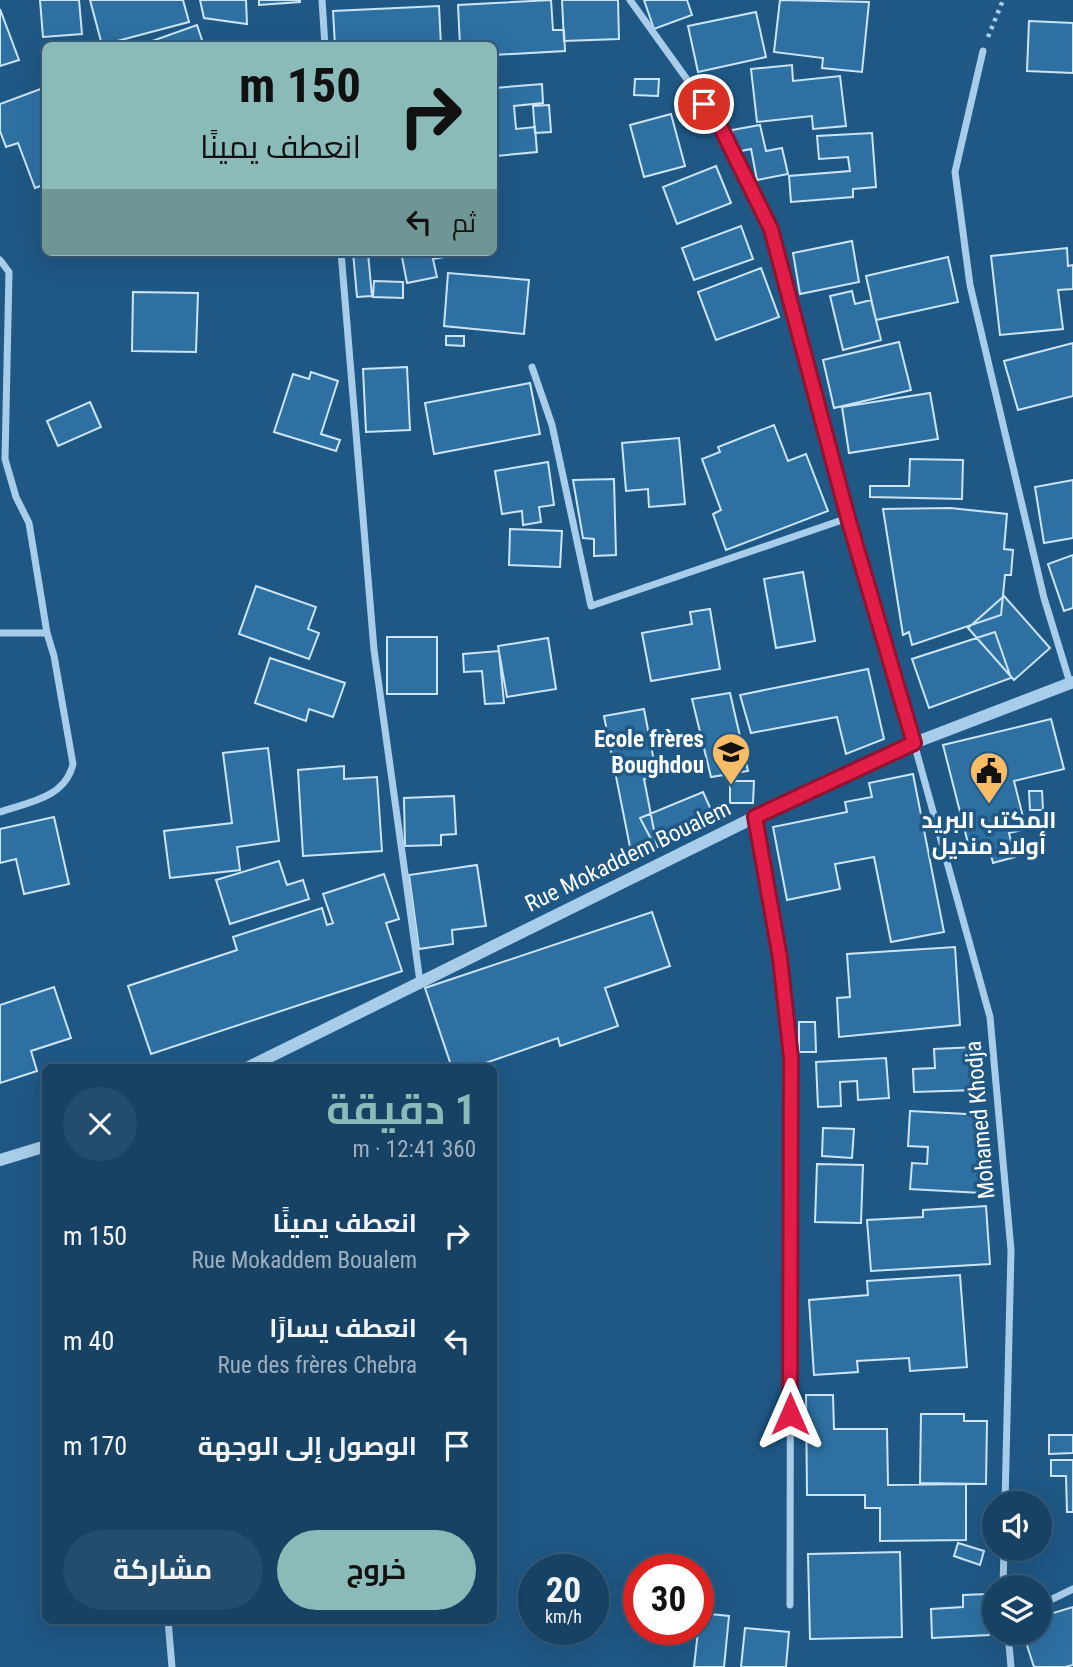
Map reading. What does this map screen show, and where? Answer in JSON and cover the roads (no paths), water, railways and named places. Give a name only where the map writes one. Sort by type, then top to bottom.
[{"type":"street","points":[[322,0],[325,42]]},
{"type":"street","name":"Mohamed Khodja","points":[[630,0],[719,124],[771,229],[848,518],[990,1017],[1011,1250],[1005,1491]]},
{"type":"street","points":[[983,51],[956,172],[970,285],[1044,598],[1072,682]]},
{"type":"street","points":[[341,256],[374,650],[420,982]]},
{"type":"street","points":[[0,260],[9,272],[3,329],[5,459],[16,497],[29,523],[47,634],[54,656],[74,764],[70,777],[58,791],[0,813]]},
{"type":"street","points":[[532,367],[552,425],[591,606],[848,518]]},
{"type":"street","points":[[0,633],[47,634]]},
{"type":"street","name":"Rue Mokaddem Boualem","points":[[255,1064],[755,817],[914,743],[1072,682]]},
{"type":"street","points":[[755,817],[780,958],[791,1058],[790,1605]]},
{"type":"street","points":[[0,1160],[42,1147]]},
{"type":"street","points":[[1052,1599],[1073,1589]]},
{"type":"street","points":[[168,1624],[172,1667]]},
{"type":"street","points":[[1009,1645],[1012,1667]]},
{"type":"place","name":"Ecole frères Boughdou","points":[[731,786]]},
{"type":"place","name":"المكتب البريد أولاد منديل","points":[[989,805]]}]
